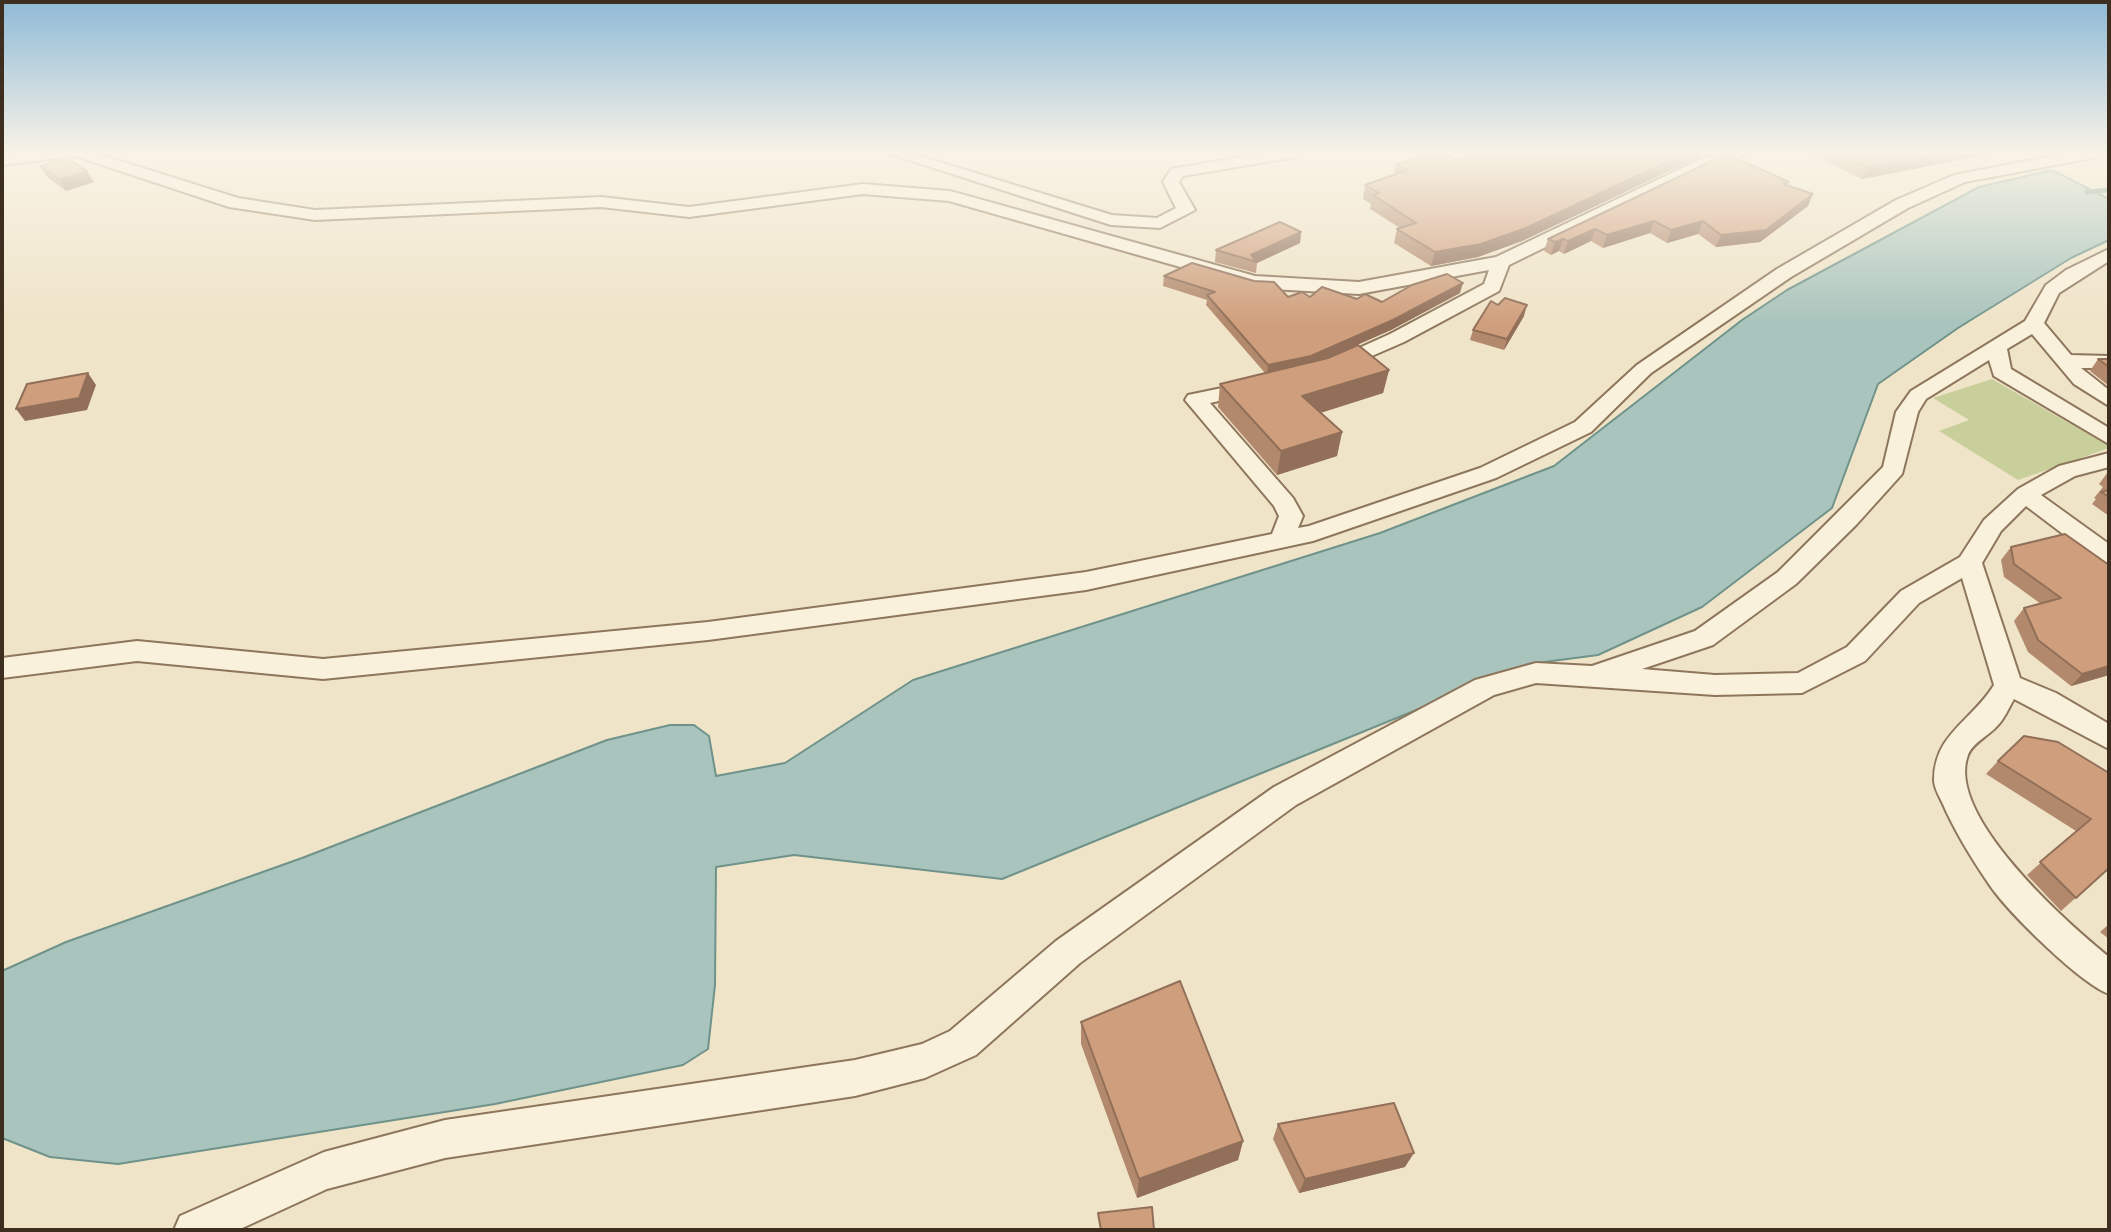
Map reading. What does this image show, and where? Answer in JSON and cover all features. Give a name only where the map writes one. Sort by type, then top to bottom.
[{"type":"street","points":[[278,209],[315,215],[436,209]]},
{"type":"street","points":[[667,209],[689,212],[708,209]]},
{"type":"street","points":[[998,209],[1254,282],[1359,288],[1501,262],[1609,209]]},
{"type":"street","points":[[1077,209],[1111,220],[1160,223],[1186,209]]},
{"type":"street","points":[[2,668],[137,651],[338,668],[708,631],[1070,583],[1313,533],[1488,473],[1583,427],[1644,369],[1784,273],[1893,209]]},
{"type":"street","points":[[1593,676],[1704,638],[1787,578],[1848,520],[1894,469],[1907,412],[1918,395],[2034,324],[2038,305],[2061,281],[2109,254]]},
{"type":"street","points":[[1316,374],[1397,338],[1492,287],[1501,262]]},
{"type":"street","points":[[2034,324],[2081,380],[2109,400]]},
{"type":"street","points":[[1997,348],[2001,372],[2109,437]]},
{"type":"street","points":[[2064,361],[2109,362]]},
{"type":"street","points":[[1271,384],[1196,400],[1285,503],[1291,516],[1281,540]]},
{"type":"street","points":[[194,1230],[324,1171],[445,1139],[855,1078],[925,1061],[963,1043],[1068,952],[1285,796],[1485,687],[1536,673],[1715,685],[1802,683],[1856,654],[1910,597],[1970,563],[1979,541],[2026,495],[2091,461],[2109,460]]},
{"type":"street","points":[[2026,495],[2109,556]]},
{"type":"street","points":[[1970,563],[2008,685],[1990,716],[1955,747],[1948,782],[1963,815],[2004,880],[2075,950],[2109,978]]},
{"type":"street","points":[[2008,685],[2046,700],[2109,738]]},
{"type":"green space","points":[[1992,379],[2109,448],[2018,480],[1939,431],[1969,420],[1933,398]]},
{"type":"water","points":[[1937,209],[2109,209],[2109,240],[2071,258],[1958,328],[1878,384],[1832,508],[1702,607],[1598,655],[1529,664],[1002,879],[794,855],[716,867],[715,985],[708,1049],[683,1065],[495,1104],[118,1164],[50,1157],[2,1138],[2,971],[66,942],[302,858],[607,740],[670,725],[694,725],[709,736],[716,776],[785,763],[913,680],[1380,533],[1554,466],[1742,320],[1787,290]]},
{"type":"building","points":[[1395,209],[1565,209],[1481,244],[1435,252],[1397,229],[1416,223]]},
{"type":"building","points":[[1610,209],[1793,209],[1766,230],[1721,235],[1703,221],[1671,230],[1654,221],[1607,235],[1595,229],[1568,241],[1548,239]]},
{"type":"building","points":[[1280,222],[1301,232],[1251,255],[1257,262],[1216,250]]},
{"type":"building","points":[[1192,263],[1254,281],[1274,282],[1288,297],[1302,292],[1310,297],[1322,287],[1357,299],[1365,294],[1382,302],[1412,285],[1447,274],[1463,283],[1393,320],[1311,356],[1268,365],[1207,295],[1215,292],[1164,276]]},
{"type":"building","points":[[1505,298],[1527,305],[1507,339],[1473,330],[1491,301],[1498,305]]},
{"type":"building","points":[[1358,345],[1389,370],[1302,396],[1342,432],[1281,451],[1220,384],[1328,358]]},
{"type":"building","points":[[2098,359],[2109,359],[2109,367]]},
{"type":"building","points":[[88,373],[79,398],[16,409],[27,384]]},
{"type":"building","points":[[2065,534],[2109,565],[2109,666],[2082,674],[2038,640],[2024,608],[2061,598],[2014,564],[2011,547]]},
{"type":"building","points":[[2024,736],[2058,742],[2109,773],[2109,868],[2076,898],[2040,862],[2091,819],[1998,761]]},
{"type":"building","points":[[1180,981],[1243,1141],[1139,1179],[1081,1022]]},
{"type":"building","points":[[1394,1103],[1414,1153],[1305,1179],[1278,1124]]},
{"type":"building","points":[[1152,1207],[1154,1230],[1101,1230],[1098,1213]]}]
